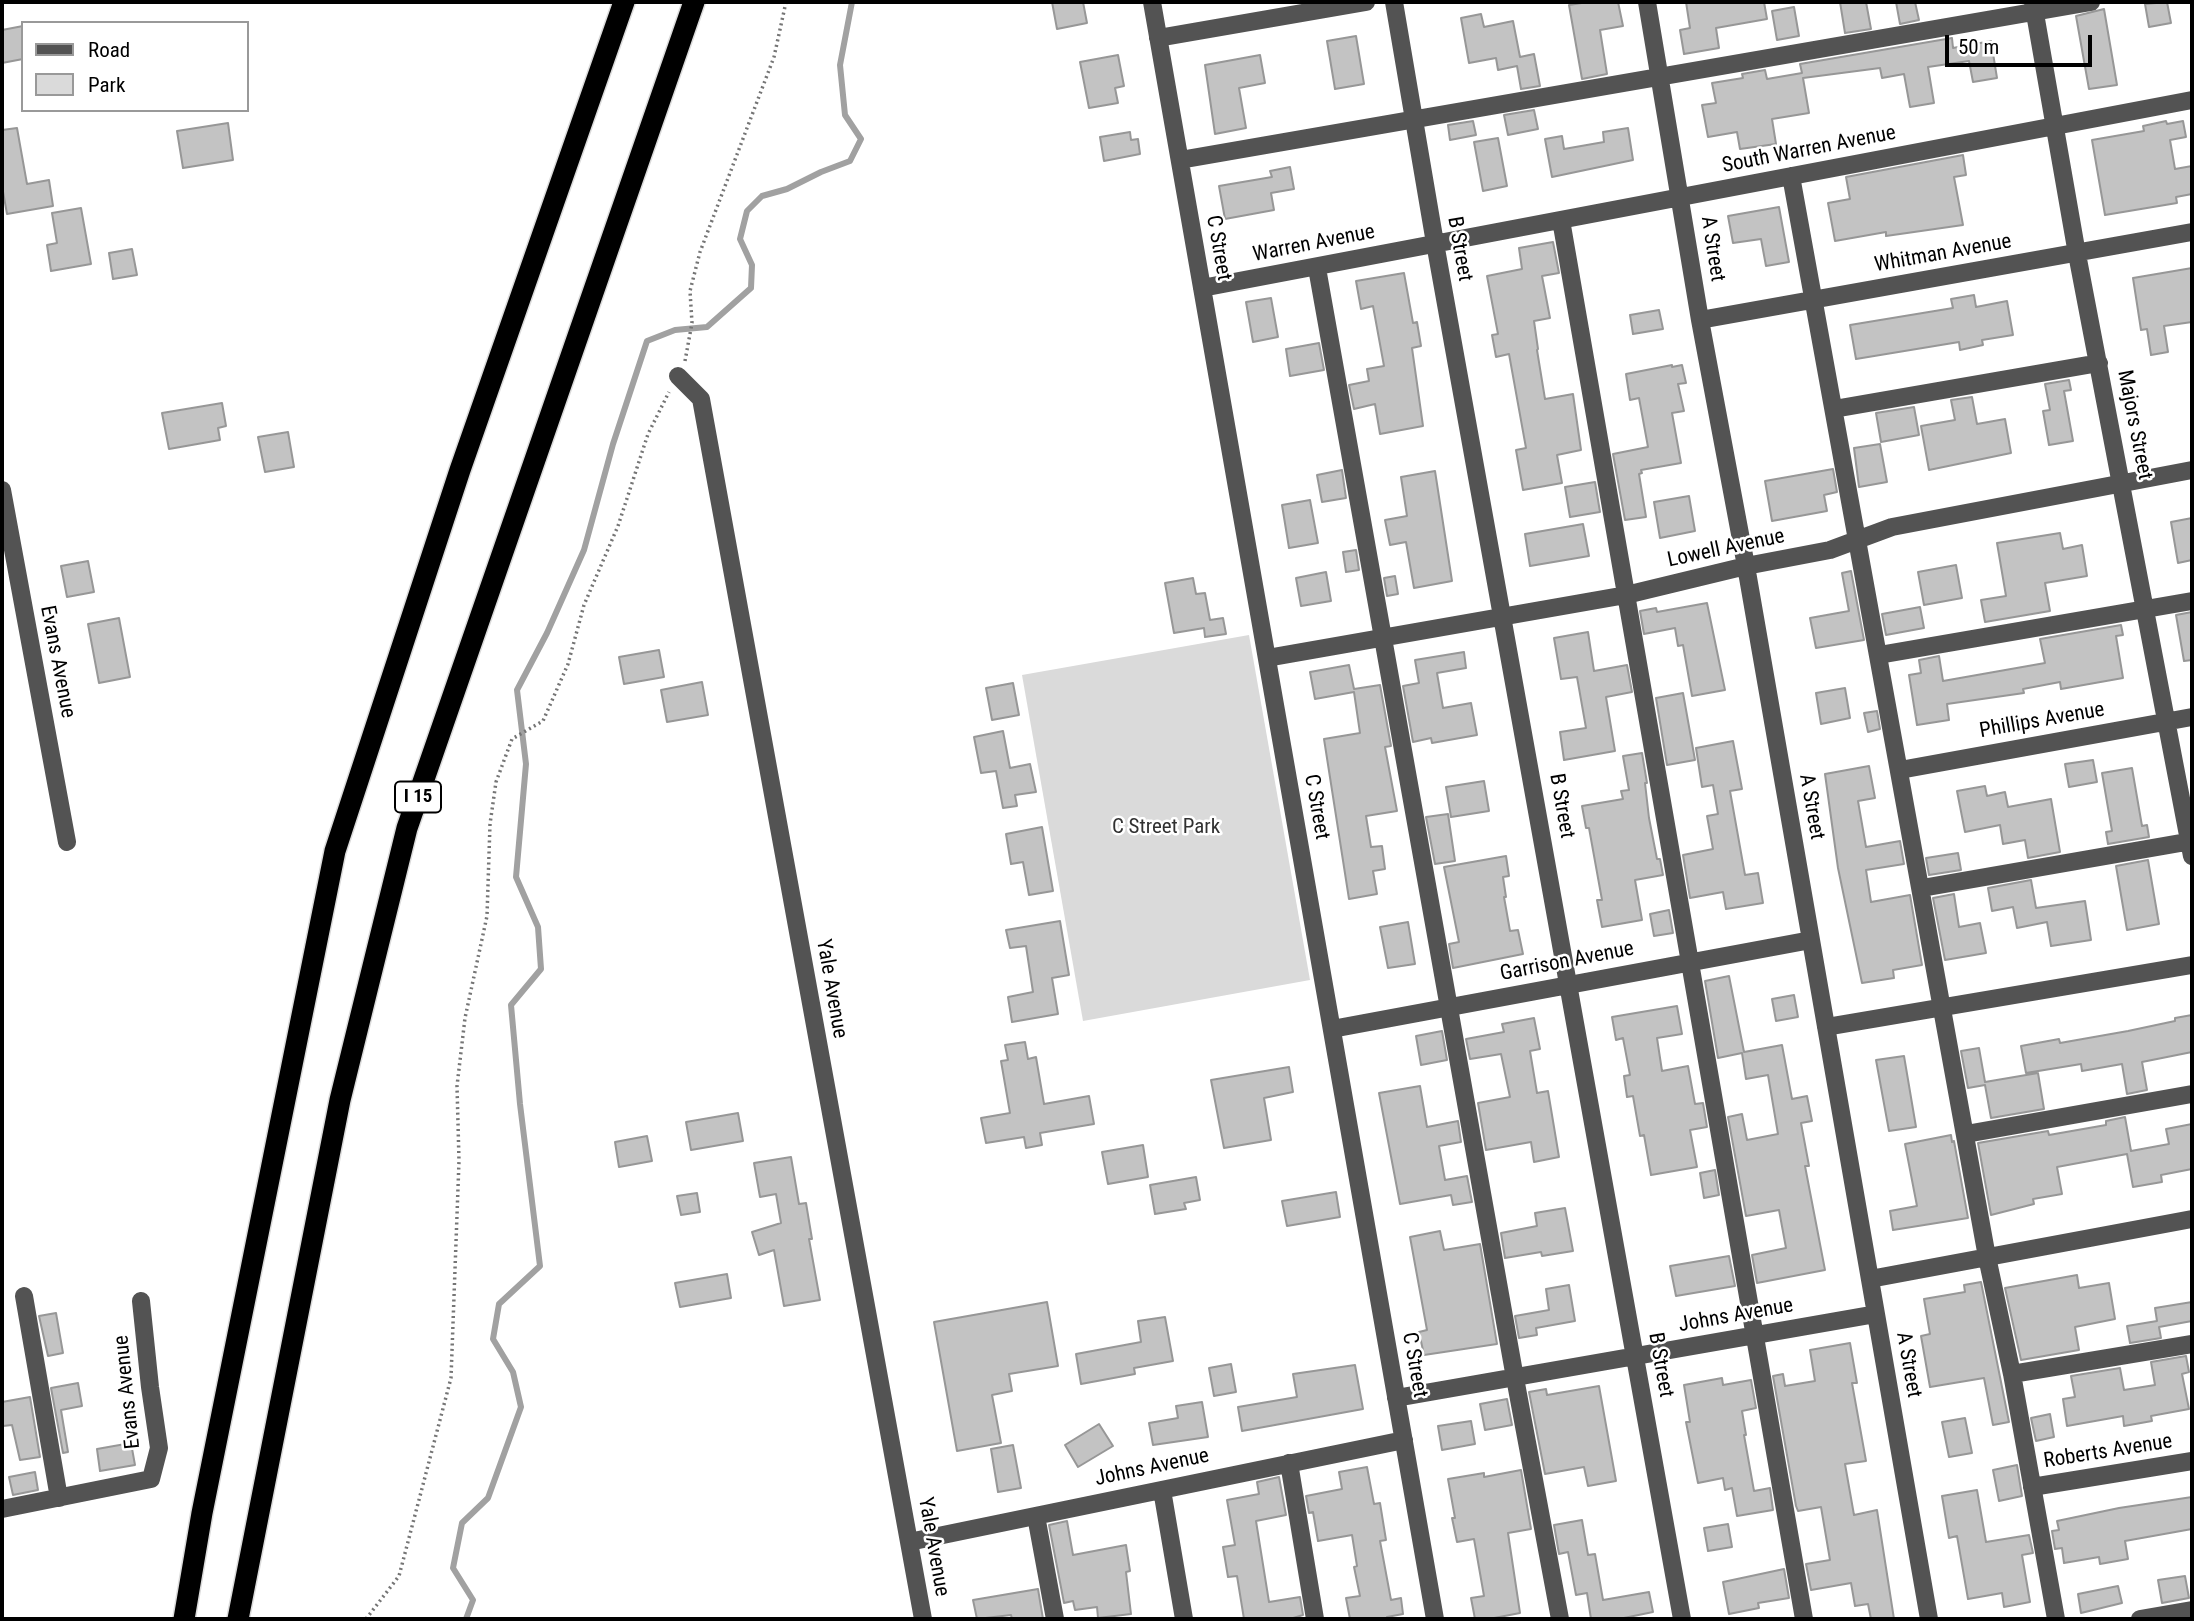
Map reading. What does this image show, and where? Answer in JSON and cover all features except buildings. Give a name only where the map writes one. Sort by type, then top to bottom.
[{"type":"highway","points":[[184,1619],[202,1513],[335,851],[460,470],[624,2]]},
{"type":"highway","name":"I 15","points":[[237,1619],[341,1100],[407,828],[694,2]]},
{"type":"street","name":"C Street","points":[[1152,2],[1435,1619]]},
{"type":"street","points":[[1158,38],[1366,2]]},
{"type":"street","name":"B Street","points":[[1394,2],[1682,1619]]},
{"type":"street","name":"A Street","points":[[1647,2],[1682,198],[1700,320],[1746,566],[1929,1619]]},
{"type":"street","points":[[1180,160],[2034,7],[2091,2]]},
{"type":"street","name":"Majors Street","points":[[2034,7],[2077,254],[2191,846]]},
{"type":"street","name":"South Warren Avenue","points":[[1435,243],[2192,100]]},
{"type":"street","points":[[1791,176],[1987,1257],[2012,1374],[2056,1619]]},
{"type":"street","points":[[1561,220],[1804,1619]]},
{"type":"street","name":"Whitman Avenue","points":[[1700,320],[2192,232]]},
{"type":"street","name":"Warren Avenue","points":[[1202,288],[1317,268],[1435,243]]},
{"type":"street","points":[[1317,268],[1560,1619]]},
{"type":"street","points":[[1834,408],[2099,363]]},
{"type":"street","name":"Yale Avenue","points":[[678,376],[701,398],[923,1619]]},
{"type":"street","name":"Lowell Avenue","points":[[1267,658],[1626,595],[1746,566],[1830,550],[1892,527],[2122,481],[2192,470]]},
{"type":"street","name":"Evans Avenue","points":[[2,490],[67,842]]},
{"type":"street","points":[[1879,654],[2192,601]]},
{"type":"street","name":"Phillips Avenue","points":[[1900,770],[2192,717]]},
{"type":"street","points":[[1922,888],[2191,846]]},
{"type":"street","name":"Garrison Avenue","points":[[1332,1029],[1811,940]]},
{"type":"street","points":[[1826,1027],[2192,965]]},
{"type":"street","points":[[1966,1134],[2192,1094]]},
{"type":"street","points":[[1870,1279],[2192,1219]]},
{"type":"street","points":[[2,1509],[59,1498],[24,1297]]},
{"type":"street","name":"Evans Avenue","points":[[59,1498],[151,1479],[159,1448],[141,1301]]},
{"type":"street","name":"Johns Avenue","points":[[1396,1398],[1876,1314]]},
{"type":"street","points":[[2012,1374],[2192,1344]]},
{"type":"street","name":"Johns Avenue","points":[[909,1542],[1404,1440]]},
{"type":"street","name":"Roberts Avenue","points":[[2032,1487],[2192,1461]]},
{"type":"street","points":[[1289,1464],[1315,1619]]},
{"type":"street","points":[[1162,1490],[1184,1619]]},
{"type":"street","points":[[1036,1516],[1055,1619]]},
{"type":"street","points":[[2140,1619],[2192,1610]]},
{"type":"path","points":[[366,1619],[399,1576],[451,1378],[459,1161],[457,1086],[465,1018],[488,916],[490,824],[496,782],[512,739],[543,721],[568,664],[584,605],[618,526],[648,434],[687,357],[692,323],[690,290],[700,252],[774,57],[786,2]]},
{"type":"green space","name":"C Street Park","points":[[1249,635],[1310,980],[1083,1021],[1022,675]]},
{"type":"waterway","points":[[466,1619],[473,1600],[453,1568],[462,1523],[488,1498],[521,1407],[513,1372],[493,1339],[499,1304],[540,1266],[511,1005],[541,969],[538,927],[516,877],[526,764],[517,690],[547,633],[584,550],[613,444],[647,341],[675,330],[707,327],[751,288],[752,265],[740,239],[747,211],[762,196],[787,189],[850,161],[861,139],[845,115],[840,65],[852,2]]}]
